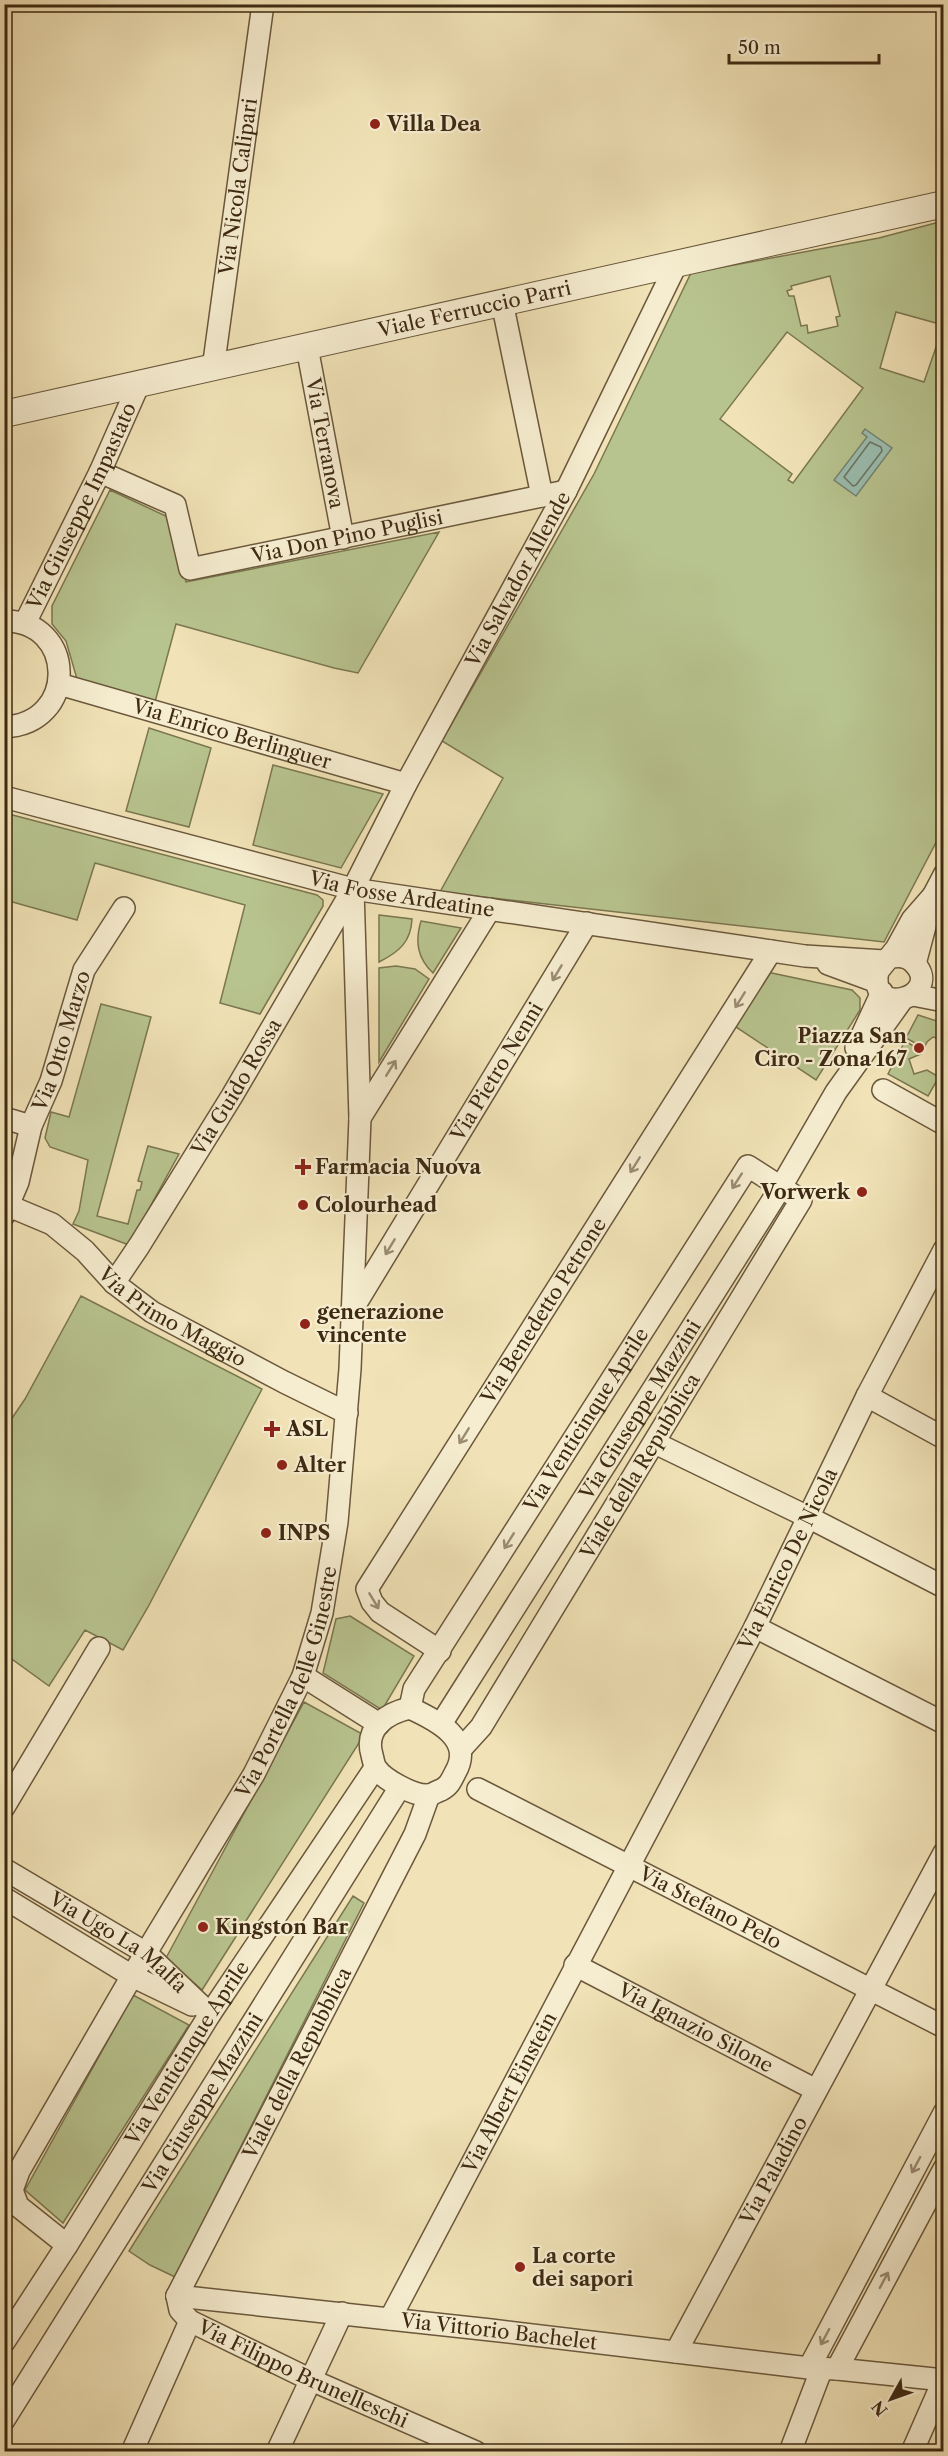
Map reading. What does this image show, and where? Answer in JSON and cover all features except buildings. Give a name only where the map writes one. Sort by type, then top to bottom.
[{"type":"street","name":"Via Nicola Calipari","points":[[213,369],[263,4]]},
{"type":"street","name":"Viale Ferruccio Parri","points":[[4,414],[138,386],[944,204]]},
{"type":"street","name":"Via Salvador Allende","points":[[353,889],[406,784],[566,491],[676,265]]},
{"type":"street","points":[[502,302],[542,496]]},
{"type":"street","name":"Via Terranova","points":[[307,347],[343,538]]},
{"type":"street","name":"Via Giuseppe Impastato","points":[[15,622],[100,472],[138,386]]},
{"type":"street","name":"Via Don Pino Puglisi","points":[[100,472],[175,505],[190,569],[566,491]]},
{"type":"street","points":[[4,727],[27,723],[38,717],[48,708],[59,684],[60,671],[53,648],[46,637],[15,622]]},
{"type":"street","name":"Via Enrico Berlinguer","points":[[59,684],[406,784]]},
{"type":"street","name":"Via Fosse Ardeatine","points":[[4,797],[353,889],[805,956]]},
{"type":"street","points":[[879,987],[878,970],[887,960],[912,920],[933,896],[944,875]]},
{"type":"street","name":"Via Portella delle Ginestre","points":[[68,2245],[18,2206],[12,2190],[19,2171],[132,1976],[254,1774],[303,1676],[322,1613],[336,1533],[347,1413],[360,1118],[353,889]]},
{"type":"street","name":"Via Guido Rossa","points":[[114,1283],[140,1246],[232,1096],[353,889]]},
{"type":"street","points":[[908,998],[920,982],[918,969],[933,896]]},
{"type":"street","name":"Via Otto Marzo","points":[[7,1210],[18,1182],[31,1126],[51,1081],[84,970],[124,908]]},
{"type":"street","points":[[360,1118],[490,909]]},
{"type":"street","name":"Via Pietro Nenni","points":[[351,1312],[587,923]]},
{"type":"street","name":"Via Benedetto Petrone","points":[[440,1651],[380,1612],[372,1602],[367,1589],[771,951]]},
{"type":"street","points":[[805,956],[887,960],[902,956],[944,994]]},
{"type":"street","points":[[805,956],[879,987],[891,999],[944,1001]]},
{"type":"street","name":"Via Giuseppe Mazzini","points":[[836,1092],[879,987]]},
{"type":"street","name":"Via Giuseppe Mazzini","points":[[441,1724],[781,1187],[836,1092],[908,998]]},
{"type":"street","points":[[883,1090],[944,1124]]},
{"type":"street","points":[[4,1118],[31,1126]]},
{"type":"street","name":"Via Venticinque Aprile","points":[[410,1708],[414,1689],[748,1166],[781,1187]]},
{"type":"street","name":"Viale della Repubblica","points":[[461,1757],[655,1443],[801,1200],[781,1187]]},
{"type":"street","name":"Via Primo Maggio","points":[[7,1210],[52,1224],[85,1251],[114,1283],[152,1312],[347,1413]]},
{"type":"street","name":"Via Enrico De Nicola","points":[[628,1866],[754,1627],[867,1396],[944,1250]]},
{"type":"street","points":[[867,1396],[944,1438]]},
{"type":"street","points":[[655,1443],[808,1517],[944,1587]]},
{"type":"street","points":[[754,1627],[944,1723]]},
{"type":"street","points":[[4,1808],[99,1648]]},
{"type":"street","points":[[303,1676],[379,1724]]},
{"type":"street","points":[[410,1708],[441,1724],[451,1731],[461,1757],[439,1791],[411,1792],[375,1768],[369,1746],[372,1734],[379,1724],[393,1712],[410,1708]]},
{"type":"street","name":"Via Stefano Pelo","points":[[461,1757],[478,1789]]},
{"type":"street","name":"Via Venticinque Aprile","points":[[4,2342],[68,2245],[210,2014],[375,1768]]},
{"type":"street","name":"Via Giuseppe Mazzini","points":[[4,2420],[400,1786]]},
{"type":"street","name":"Via Stefano Pelo","points":[[439,1791],[478,1789],[944,2027]]},
{"type":"street","name":"Viale della Repubblica","points":[[177,2296],[439,1791]]},
{"type":"street","name":"Via Paladino","points":[[676,2352],[944,1853]]},
{"type":"street","name":"Via Albert Einstein","points":[[390,2319],[628,1866]]},
{"type":"street","name":"Via Ugo La Malfa","points":[[4,1869],[146,1953],[210,2014]]},
{"type":"street","name":"Via Ugo La Malfa","points":[[4,1898],[132,1976],[210,2014]]},
{"type":"street","name":"Via Ignazio Silone","points":[[575,1965],[816,2090]]},
{"type":"street","points":[[797,2449],[822,2368],[944,2113]]},
{"type":"street","points":[[822,2368],[944,2169]]},
{"type":"street","name":"Via Vittorio Bachelet","points":[[177,2296],[822,2368],[943,2379]]},
{"type":"street","name":"Via Filippo Brunelleschi","points":[[177,2296],[180,2310],[190,2321],[309,2379],[476,2451]]},
{"type":"street","points":[[277,2451],[342,2313]]},
{"type":"street","points":[[132,2451],[190,2321]]},
{"type":"street","points":[[912,2451],[943,2379]]},
{"type":"green space","points":[[943,221],[943,325],[896,312],[880,368],[924,382],[943,327],[943,829],[884,942],[440,892],[503,778],[442,741],[594,474],[691,273],[879,238]],"holes":[[[830,276],[840,316],[836,317],[838,326],[808,333],[807,325],[801,326],[794,296],[789,296],[787,291],[792,289],[791,286]],[[787,332],[863,388],[793,483],[788,480],[792,474],[720,419]]]},
{"type":"green space","points":[[110,490],[170,518],[186,582],[439,532],[358,673],[176,624],[155,702],[77,679],[66,641],[52,624],[52,606]]},
{"type":"green space","points":[[149,728],[211,748],[189,827],[126,811]]},
{"type":"green space","points":[[273,765],[383,794],[341,868],[253,845]]},
{"type":"green space","points":[[5,813],[317,895],[323,900],[323,906],[260,1014],[220,1003],[245,905],[95,863],[77,920],[5,900]]},
{"type":"green space","points":[[379,915],[412,919],[409,934],[403,945],[379,962]]},
{"type":"green space","points":[[421,921],[461,928],[433,973],[419,949],[418,935]]},
{"type":"green space","points":[[396,966],[415,969],[429,979],[379,1062],[379,968]]},
{"type":"green space","points":[[767,972],[852,990],[860,998],[860,1010],[816,1080],[733,1025]]},
{"type":"green space","points":[[101,1004],[151,1017],[97,1216],[128,1224],[137,1190],[140,1190],[142,1182],[138,1181],[148,1146],[179,1154],[129,1245],[73,1224],[79,1211],[88,1160],[50,1147],[45,1138],[51,1112],[69,1117]]},
{"type":"green space","points":[[918,1015],[943,1023],[943,1040],[933,1037],[924,1048],[906,1038]]},
{"type":"green space","name":"Piazza San Ciro - Zona 167","points":[[905,1041],[922,1051],[921,1054],[909,1059],[914,1074],[927,1070],[939,1077],[928,1096],[888,1074]]},
{"type":"green space","points":[[81,1296],[262,1389],[148,1607],[123,1650],[85,1630],[49,1686],[5,1654],[4,1430],[25,1399]]},
{"type":"green space","points":[[350,1616],[414,1656],[382,1710],[323,1673],[336,1619]]},
{"type":"green space","points":[[304,1702],[364,1735],[202,1990],[166,1958]]},
{"type":"green space","points":[[353,1896],[364,1903],[175,2277],[150,2265],[129,2251]]},
{"type":"green space","points":[[133,1995],[189,2025],[63,2223],[25,2190]]},
{"type":"water","points":[[865,429],[892,448],[856,496],[834,480],[867,437],[862,433]]},
{"type":"place","name":"Villa Dea","points":[[375,124]]},
{"type":"place","name":"Piazza San Ciro - Zona 167","points":[[919,1048]]},
{"type":"place","name":"Farmacia Nuova","points":[[303,1167]]},
{"type":"place","name":"Vorwerk","points":[[862,1192]]},
{"type":"place","name":"Colourhead","points":[[303,1205]]},
{"type":"place","name":"generazione vincente","points":[[305,1324]]},
{"type":"place","name":"ASL","points":[[272,1429]]},
{"type":"place","name":"Alter","points":[[282,1465]]},
{"type":"place","name":"INPS","points":[[266,1533]]},
{"type":"place","name":"Kingston Bar","points":[[203,1927]]},
{"type":"place","name":"La corte dei sapori","points":[[520,2267]]}]
